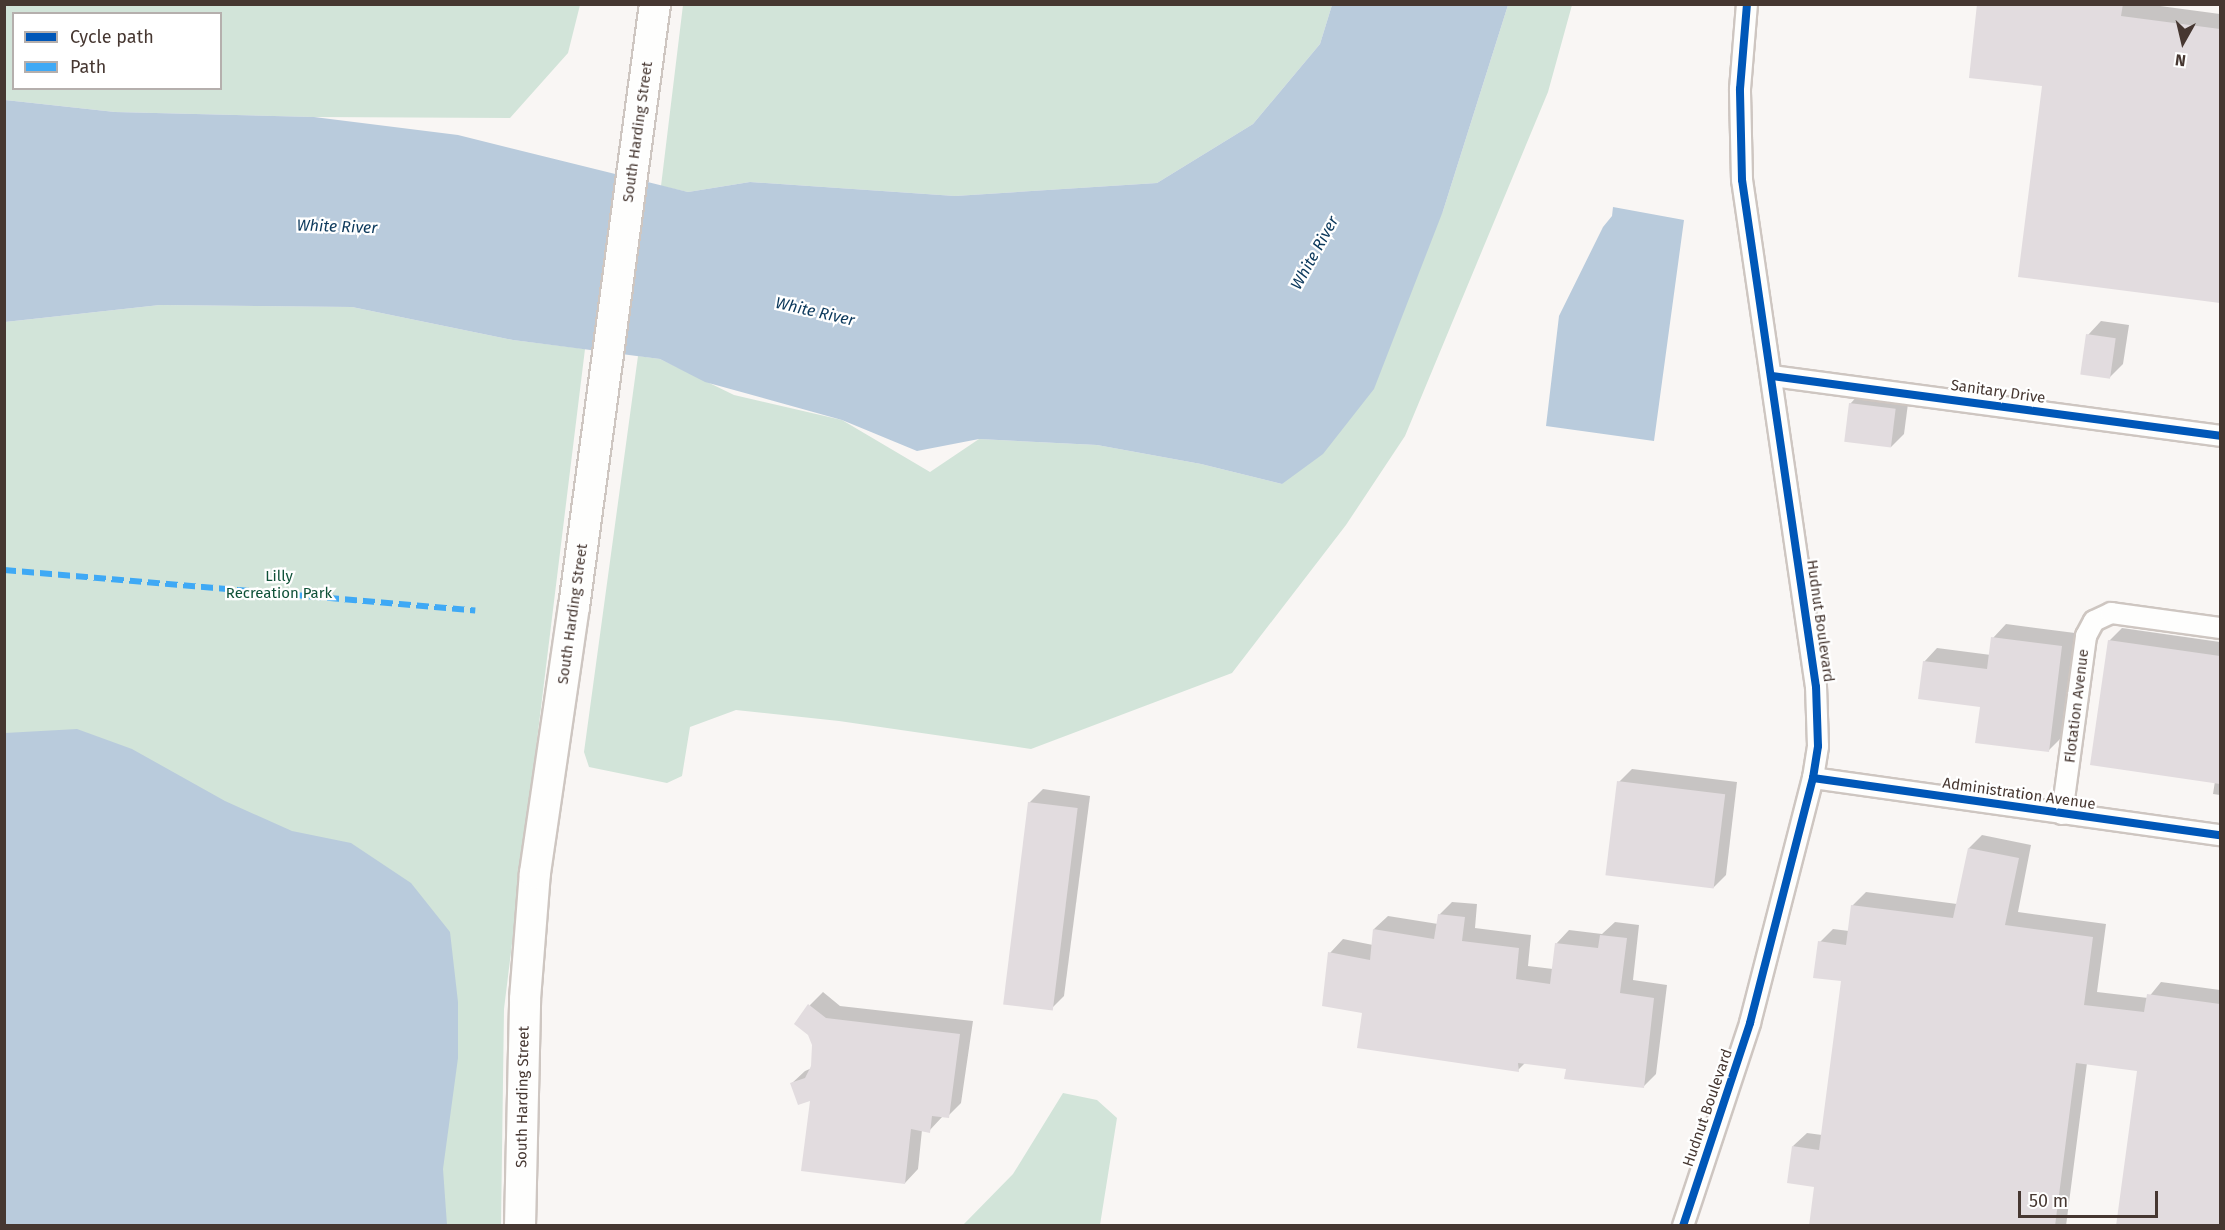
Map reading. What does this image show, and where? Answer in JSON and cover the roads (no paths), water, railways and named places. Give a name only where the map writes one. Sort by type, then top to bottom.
[{"type":"main road","name":"South Harding Street","points":[[520,1226],[524,1017],[531,909],[655,4]]},
{"type":"street","name":"Hudnut Boulevard","points":[[1683,1226],[1753,1014],[1767,951],[1813,778],[1819,740],[1816,693],[1742,180],[1740,89],[1747,4]]},
{"type":"street","name":"Sanitary Drive","points":[[1772,376],[2220,436]]},
{"type":"street","name":"Flotation Avenue","points":[[2062,814],[2086,636],[2094,621],[2111,613],[2220,628]]},
{"type":"street","name":"Administration Avenue","points":[[1813,778],[2220,835]]},
{"type":"water","name":"White River","points":[[1332,5],[1508,5],[1443,211],[1374,389],[1323,454],[1282,484],[1201,464],[1097,445],[979,439],[917,451],[842,420],[705,382],[660,359],[513,340],[352,307],[160,305],[5,322],[5,100],[115,112],[314,117],[458,135],[688,192],[750,182],[955,196],[1157,183],[1253,124],[1320,44]]},
{"type":"water","points":[[1613,207],[1684,220],[1654,441],[1546,426],[1559,316],[1603,227],[1612,216]]},
{"type":"water","points":[[77,729],[132,749],[225,801],[292,831],[351,843],[411,883],[450,932],[458,1002],[458,1058],[443,1169],[447,1225],[5,1225],[5,733]]},
{"type":"park label","name":"Lilly Recreation Park","points":[[279,584]]}]
